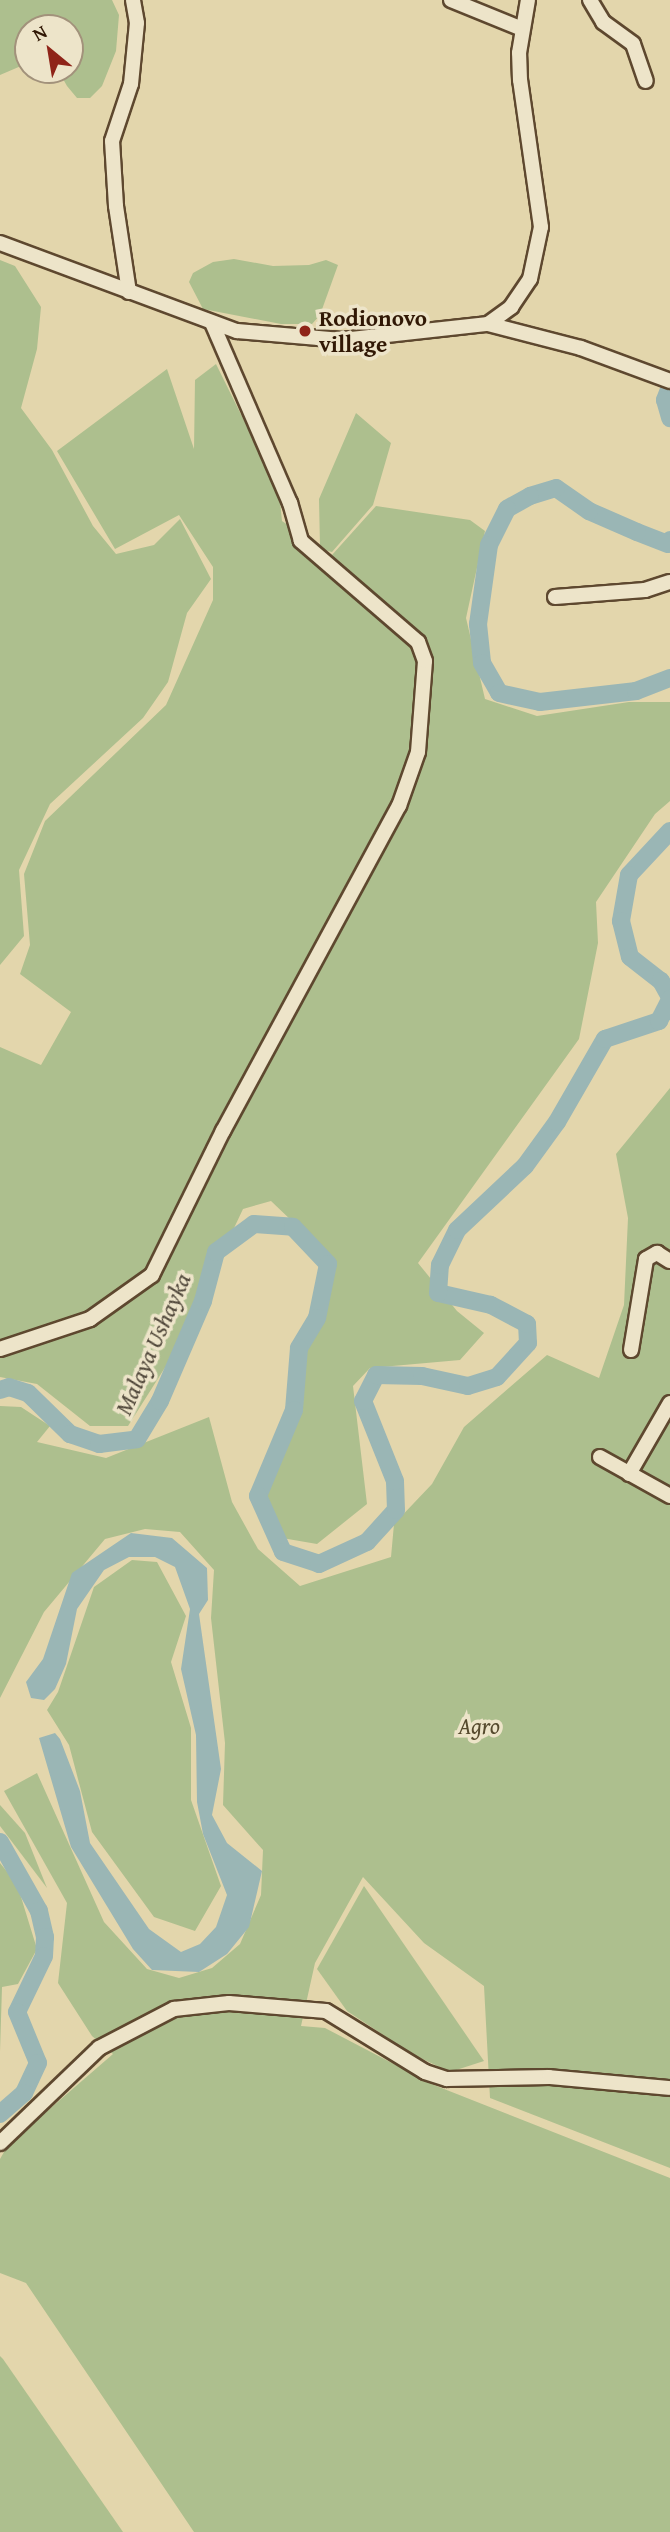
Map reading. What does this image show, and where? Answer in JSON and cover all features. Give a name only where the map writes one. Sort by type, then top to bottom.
[{"type":"street","points":[[129,292],[116,206],[112,141],[131,84],[137,23],[133,0]]},
{"type":"street","points":[[451,0],[522,29]]},
{"type":"street","points":[[488,324],[511,307],[530,279],[541,227],[520,80],[522,29],[528,0]]},
{"type":"street","points":[[590,0],[603,22],[633,44],[646,81]]},
{"type":"street","points":[[0,243],[212,323],[274,337],[342,340],[488,324],[581,348],[670,381]]},
{"type":"street","points":[[0,1349],[90,1319],[152,1275],[223,1131],[399,806],[418,752],[425,661],[418,642],[301,541],[290,503],[212,323]]},
{"type":"street","points":[[555,597],[645,590],[670,582]]},
{"type":"street","points":[[631,1350],[646,1259],[657,1253],[670,1261]]},
{"type":"street","points":[[629,1474],[670,1403]]},
{"type":"street","points":[[600,1457],[670,1496]]},
{"type":"street","points":[[0,2143],[99,2048],[174,2010],[229,2003],[326,2011],[425,2072],[447,2078],[549,2077],[670,2088]]},
{"type":"green space","points":[[0,0],[112,0],[119,15],[116,51],[102,86],[90,98],[77,98],[66,84],[84,84],[84,14],[14,14],[14,69],[0,75]]},
{"type":"green space","points":[[234,259],[273,266],[309,265],[326,260],[338,265],[320,315],[312,324],[281,324],[203,309],[189,282],[193,273],[213,262]]},
{"type":"green space","points":[[0,260],[15,266],[41,307],[37,349],[21,408],[52,450],[93,526],[116,554],[154,545],[180,519],[211,579],[187,613],[168,682],[143,718],[50,804],[19,870],[24,936],[0,965]]},
{"type":"green space","points":[[216,364],[279,491],[282,521],[320,547],[319,499],[356,413],[391,443],[373,505],[332,552],[324,550],[332,555],[376,506],[470,520],[485,531],[466,618],[485,699],[537,716],[629,702],[670,702],[670,801],[655,814],[596,902],[598,943],[579,1039],[418,1263],[457,1311],[484,1333],[460,1360],[370,1368],[353,1386],[367,1504],[317,1544],[282,1538],[264,1499],[282,1447],[300,1355],[336,1263],[271,1201],[243,1209],[178,1347],[128,1426],[90,1426],[37,1384],[0,1377],[0,1047],[41,1065],[71,1012],[20,974],[30,945],[24,874],[45,821],[166,705],[213,600],[213,567],[179,515],[115,549],[57,451],[167,369],[194,449],[195,380]]},
{"type":"green space","name":"Agro","points":[[670,1088],[670,2168],[490,2098],[484,1986],[424,1943],[363,1877],[315,1963],[301,2026],[325,2028],[434,2085],[670,2178],[670,2532],[194,2532],[26,2283],[0,2273],[0,2159],[8,2145],[113,2054],[92,2036],[58,1983],[67,1903],[4,1791],[37,1773],[104,1922],[147,1969],[179,1978],[212,1968],[240,1944],[261,1895],[263,1850],[223,1805],[225,1743],[211,1618],[214,1570],[180,1532],[145,1529],[105,1539],[44,1612],[0,1698],[0,1406],[21,1407],[50,1426],[37,1442],[106,1458],[209,1417],[232,1502],[258,1549],[300,1586],[391,1557],[394,1524],[432,1484],[464,1427],[547,1355],[599,1378],[624,1305],[628,1218],[616,1154]]},
{"type":"green space","points":[[132,1560],[157,1562],[186,1616],[171,1662],[191,1728],[191,1800],[221,1886],[195,1931],[154,1917],[92,1832],[69,1745],[47,1710],[58,1692],[94,1587]]},
{"type":"green space","points":[[0,1805],[25,1833],[47,1888],[0,1826]]},
{"type":"green space","points":[[0,1863],[17,1884],[37,1949],[18,1984],[2,1987],[0,2052]]},
{"type":"green space","points":[[364,1886],[484,2061],[450,2072],[412,2054],[347,2011],[317,1969]]},
{"type":"green space","points":[[0,2356],[3,2359],[123,2532],[0,2532]]},
{"type":"water","points":[[131,1533],[172,1538],[207,1568],[208,1600],[199,1614],[221,1769],[212,1815],[227,1843],[262,1871],[249,1927],[227,1954],[199,1972],[152,1970],[133,1949],[71,1847],[39,1738],[55,1733],[60,1739],[80,1791],[90,1843],[149,1929],[181,1952],[200,1944],[216,1927],[227,1895],[203,1834],[197,1802],[196,1735],[181,1669],[190,1609],[175,1567],[155,1557],[129,1557],[104,1570],[77,1609],[66,1664],[55,1689],[44,1700],[31,1698],[26,1682],[43,1659],[72,1573]]},
{"type":"waterway","name":"Malaya Ushayka","points":[[670,387],[665,400],[670,418]]},
{"type":"waterway","name":"Malaya Ushayka","points":[[670,540],[668,544],[589,511],[556,488],[530,496],[507,509],[489,545],[478,624],[482,663],[499,693],[540,702],[636,691],[670,678]]},
{"type":"waterway","name":"Malaya Ushayka","points":[[670,831],[629,875],[621,921],[630,957],[661,981],[670,997]]},
{"type":"waterway","name":"Malaya Ushayka","points":[[0,1390],[9,1387],[28,1393],[70,1434],[99,1444],[137,1439],[160,1401],[203,1301],[216,1252],[254,1224],[293,1227],[328,1264],[317,1318],[299,1348],[294,1410],[258,1496],[283,1552],[319,1564],[367,1542],[396,1510],[395,1481],[363,1401],[376,1375],[422,1376],[468,1386],[497,1377],[528,1343],[527,1324],[491,1305],[438,1293],[440,1265],[457,1230],[525,1166],[557,1122],[605,1039],[659,1021],[670,999]]},
{"type":"waterway","name":"Malaya Ushayka","points":[[0,1842],[39,1911],[45,1937],[44,1956],[17,2012],[38,2063],[24,2093],[0,2114]]},
{"type":"place","name":"Rodionovo village","points":[[305,331]]}]
